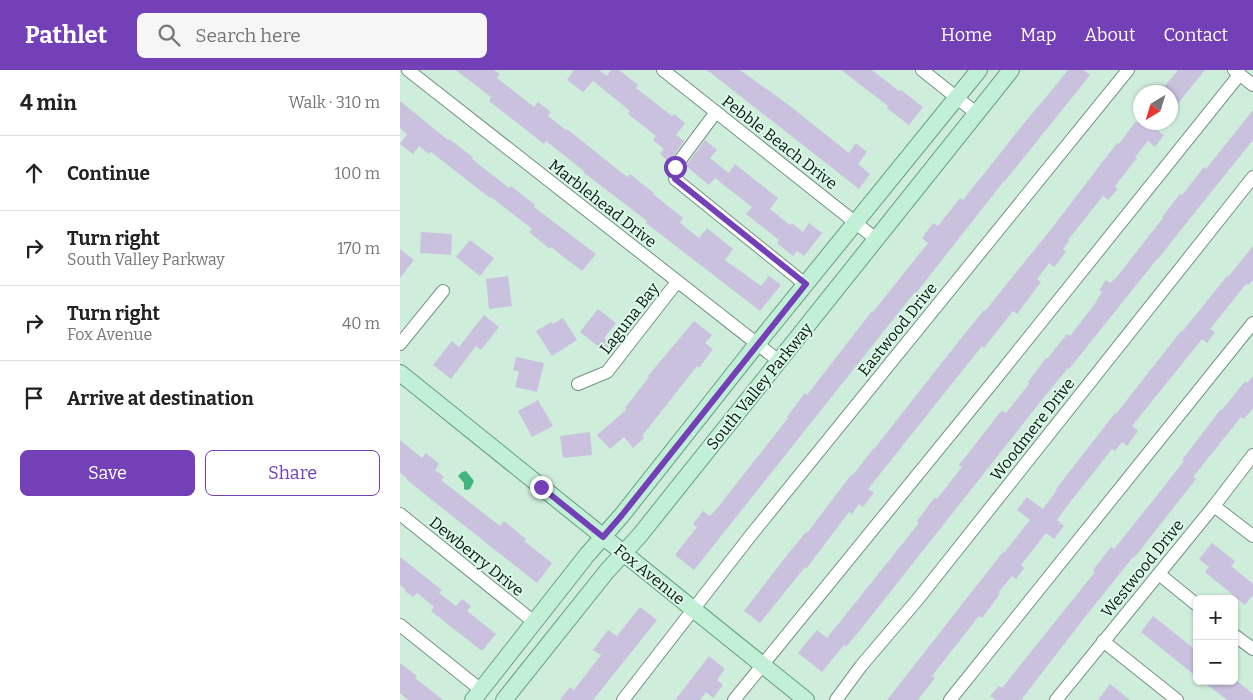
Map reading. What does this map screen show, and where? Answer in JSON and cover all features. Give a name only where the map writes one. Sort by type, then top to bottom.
[{"type":"main road","name":"South Valley Parkway","points":[[477,695],[587,555],[628,507],[979,70]]},
{"type":"main road","name":"South Valley Parkway","points":[[504,700],[607,571],[640,535],[1011,70]]},
{"type":"main road","name":"Fox Avenue","points":[[400,373],[806,700]]},
{"type":"street","name":"Marblehead Drive","points":[[408,70],[779,361]]},
{"type":"street","name":"Pebble Beach Drive","points":[[663,70],[876,239]]},
{"type":"street","points":[[922,70],[976,113]]},
{"type":"street","name":"Eastwood Drive","points":[[622,700],[751,535],[1128,70]]},
{"type":"street","points":[[734,700],[993,382],[1237,72],[1253,85]]},
{"type":"street","points":[[716,112],[675,167],[675,179],[806,284]]},
{"type":"street","name":"Woodmere Drive","points":[[836,700],[861,666],[924,591],[1253,177]]},
{"type":"street","name":"Laguna Bay","points":[[578,384],[607,372],[677,282]]},
{"type":"street","points":[[400,344],[442,291]]},
{"type":"street","points":[[950,700],[1253,323]]},
{"type":"street","name":"Westwood Drive","points":[[1056,700],[1253,456]]},
{"type":"street","points":[[1214,506],[1253,536]]},
{"type":"street","name":"Dewberry Drive","points":[[400,514],[534,622]]},
{"type":"street","points":[[1158,574],[1193,601]]},
{"type":"street","points":[[400,625],[477,695]]},
{"type":"street","points":[[1238,638],[1253,649]]},
{"type":"street","points":[[1103,641],[1177,700]]},
{"type":"shaded area","points":[[466,471],[474,481],[470,489],[466,490],[464,489],[464,483],[458,476]]},
{"type":"building","points":[[456,70],[494,70],[500,74],[497,78],[534,107],[538,102],[551,112],[548,116],[627,177],[630,174],[654,193],[683,218],[680,223],[699,238],[707,228],[733,249],[725,260],[761,286],[769,276],[781,285],[760,311],[646,223],[647,221],[546,141],[544,144],[489,101],[491,97]]},
{"type":"building","points":[[574,70],[601,70],[607,76],[611,70],[619,70],[638,85],[636,88],[672,116],[674,114],[685,123],[676,135],[684,141],[669,162],[660,154],[664,149],[653,140],[656,136],[628,114],[630,111],[593,81],[583,92],[567,80]]},
{"type":"building","points":[[707,70],[740,70],[786,103],[849,153],[856,143],[867,152],[858,164],[870,174],[859,189]]},
{"type":"building","points":[[841,70],[872,70],[923,107],[909,125],[887,108],[888,106]]},
{"type":"building","points":[[1068,70],[1084,70],[1090,75],[694,570],[675,555],[697,527],[693,524],[703,511],[710,516],[718,507],[788,418],[805,393],[807,395],[928,243],[922,238],[933,223],[938,226],[960,198],[963,200]]},
{"type":"building","points":[[1178,70],[1205,70],[1178,103],[1178,85],[1166,85]]},
{"type":"building","points":[[400,101],[448,140],[473,157],[472,159],[509,188],[511,186],[535,205],[534,207],[596,254],[582,271],[551,247],[550,249],[529,232],[532,229],[431,152],[429,154],[419,146],[413,154],[400,144],[407,134],[400,128]]},
{"type":"building","points":[[1253,110],[1253,140],[1069,369],[1045,396],[846,647],[844,645],[822,672],[798,653],[817,630],[827,638],[919,523],[917,521],[935,497],[937,499],[962,467],[959,465],[1002,410],[1006,413],[1029,384],[1028,382],[1046,358],[1067,334],[1070,336],[1097,301],[1102,292],[1099,290],[1106,280],[1110,283],[1116,278],[1180,194],[1182,195],[1204,167],[1206,169]]},
{"type":"building","points":[[1133,125],[1133,130],[1157,130],[1164,135],[1155,147],[1148,141],[1115,186],[1118,189],[1108,200],[1103,196],[1068,240],[1063,249],[1066,252],[1054,267],[1049,263],[1037,279],[1041,282],[1017,314],[1013,311],[984,348],[982,346],[868,489],[874,493],[863,507],[859,504],[852,514],[849,512],[806,569],[805,567],[760,623],[744,611],[851,475],[1052,228],[1117,143],[1119,144]]},
{"type":"building","points":[[705,140],[717,150],[710,158],[729,173],[735,164],[778,198],[770,209],[790,225],[792,223],[803,232],[809,223],[822,233],[804,256],[797,251],[793,256],[777,243],[779,240],[746,214],[752,207],[715,178],[709,185],[686,166]]},
{"type":"building","points":[[421,232],[452,234],[451,255],[420,253]]},
{"type":"building","points":[[470,240],[494,258],[480,276],[456,257]]},
{"type":"building","points":[[1253,246],[1253,280],[1248,285],[1246,284],[1210,329],[1215,332],[1207,343],[1202,339],[1132,426],[1138,431],[1127,446],[1122,442],[1115,451],[1112,449],[1064,510],[1057,520],[1064,526],[1054,539],[1046,533],[1021,565],[1024,568],[1016,579],[1012,576],[998,593],[1000,594],[982,618],[979,616],[932,676],[935,678],[918,700],[887,700],[1030,520],[1017,510],[1027,497],[1043,509],[1056,489],[1115,413]]},
{"type":"building","points":[[400,249],[414,260],[400,278]]},
{"type":"building","points":[[508,276],[512,306],[489,309],[486,279]]},
{"type":"building","points":[[598,309],[616,323],[604,338],[611,344],[605,352],[580,332]]},
{"type":"building","points":[[484,315],[499,327],[481,350],[476,346],[451,379],[433,365],[452,341],[459,347]]},
{"type":"building","points":[[563,318],[577,340],[552,356],[536,331],[551,322],[553,324]]},
{"type":"building","points":[[694,321],[712,335],[705,343],[713,349],[699,368],[697,366],[642,436],[644,438],[633,448],[624,437],[610,449],[597,435],[626,410],[625,408],[648,376]]},
{"type":"building","points":[[516,357],[544,363],[537,392],[515,387],[519,372],[513,370]]},
{"type":"building","points":[[1253,376],[1253,408],[1244,419],[1241,417],[1193,477],[1196,479],[1021,700],[996,700],[990,696],[999,686],[1002,688],[1095,572],[1093,570],[1111,547],[1114,549],[1184,461],[1182,460],[1221,409],[1245,381],[1247,383]]},
{"type":"building","points":[[538,400],[553,426],[532,437],[518,411]]},
{"type":"building","points":[[590,432],[592,455],[563,458],[560,436]]},
{"type":"building","points":[[400,440],[422,458],[426,453],[439,464],[435,470],[444,477],[441,480],[500,526],[504,521],[526,539],[524,541],[552,563],[537,583],[400,473]]},
{"type":"building","points":[[1212,543],[1235,561],[1231,566],[1253,584],[1253,595],[1245,605],[1238,599],[1238,595],[1233,595],[1205,572],[1209,567],[1199,559]]},
{"type":"building","points":[[400,557],[442,590],[439,593],[456,606],[462,599],[471,606],[467,611],[496,634],[482,651],[431,611],[434,607],[417,593],[413,597],[405,591],[400,585]]},
{"type":"building","points":[[640,607],[657,620],[593,700],[560,700],[570,687],[574,690],[601,655],[593,650],[608,630],[617,636]]},
{"type":"building","points":[[1153,616],[1193,648],[1193,674],[1141,632]]},
{"type":"building","points":[[709,656],[725,669],[717,680],[723,685],[713,698],[706,692],[700,700],[675,700]]},
{"type":"building","points":[[400,663],[417,676],[415,678],[443,700],[408,700],[400,693]]},
{"type":"building","points":[[1238,682],[1253,694],[1253,700],[1227,700],[1207,685],[1238,685]]},
{"type":"building","points":[[1110,684],[1130,700],[1098,700]]},
{"type":"route","points":[[541,487],[603,537],[806,284],[675,179],[675,167]]}]
